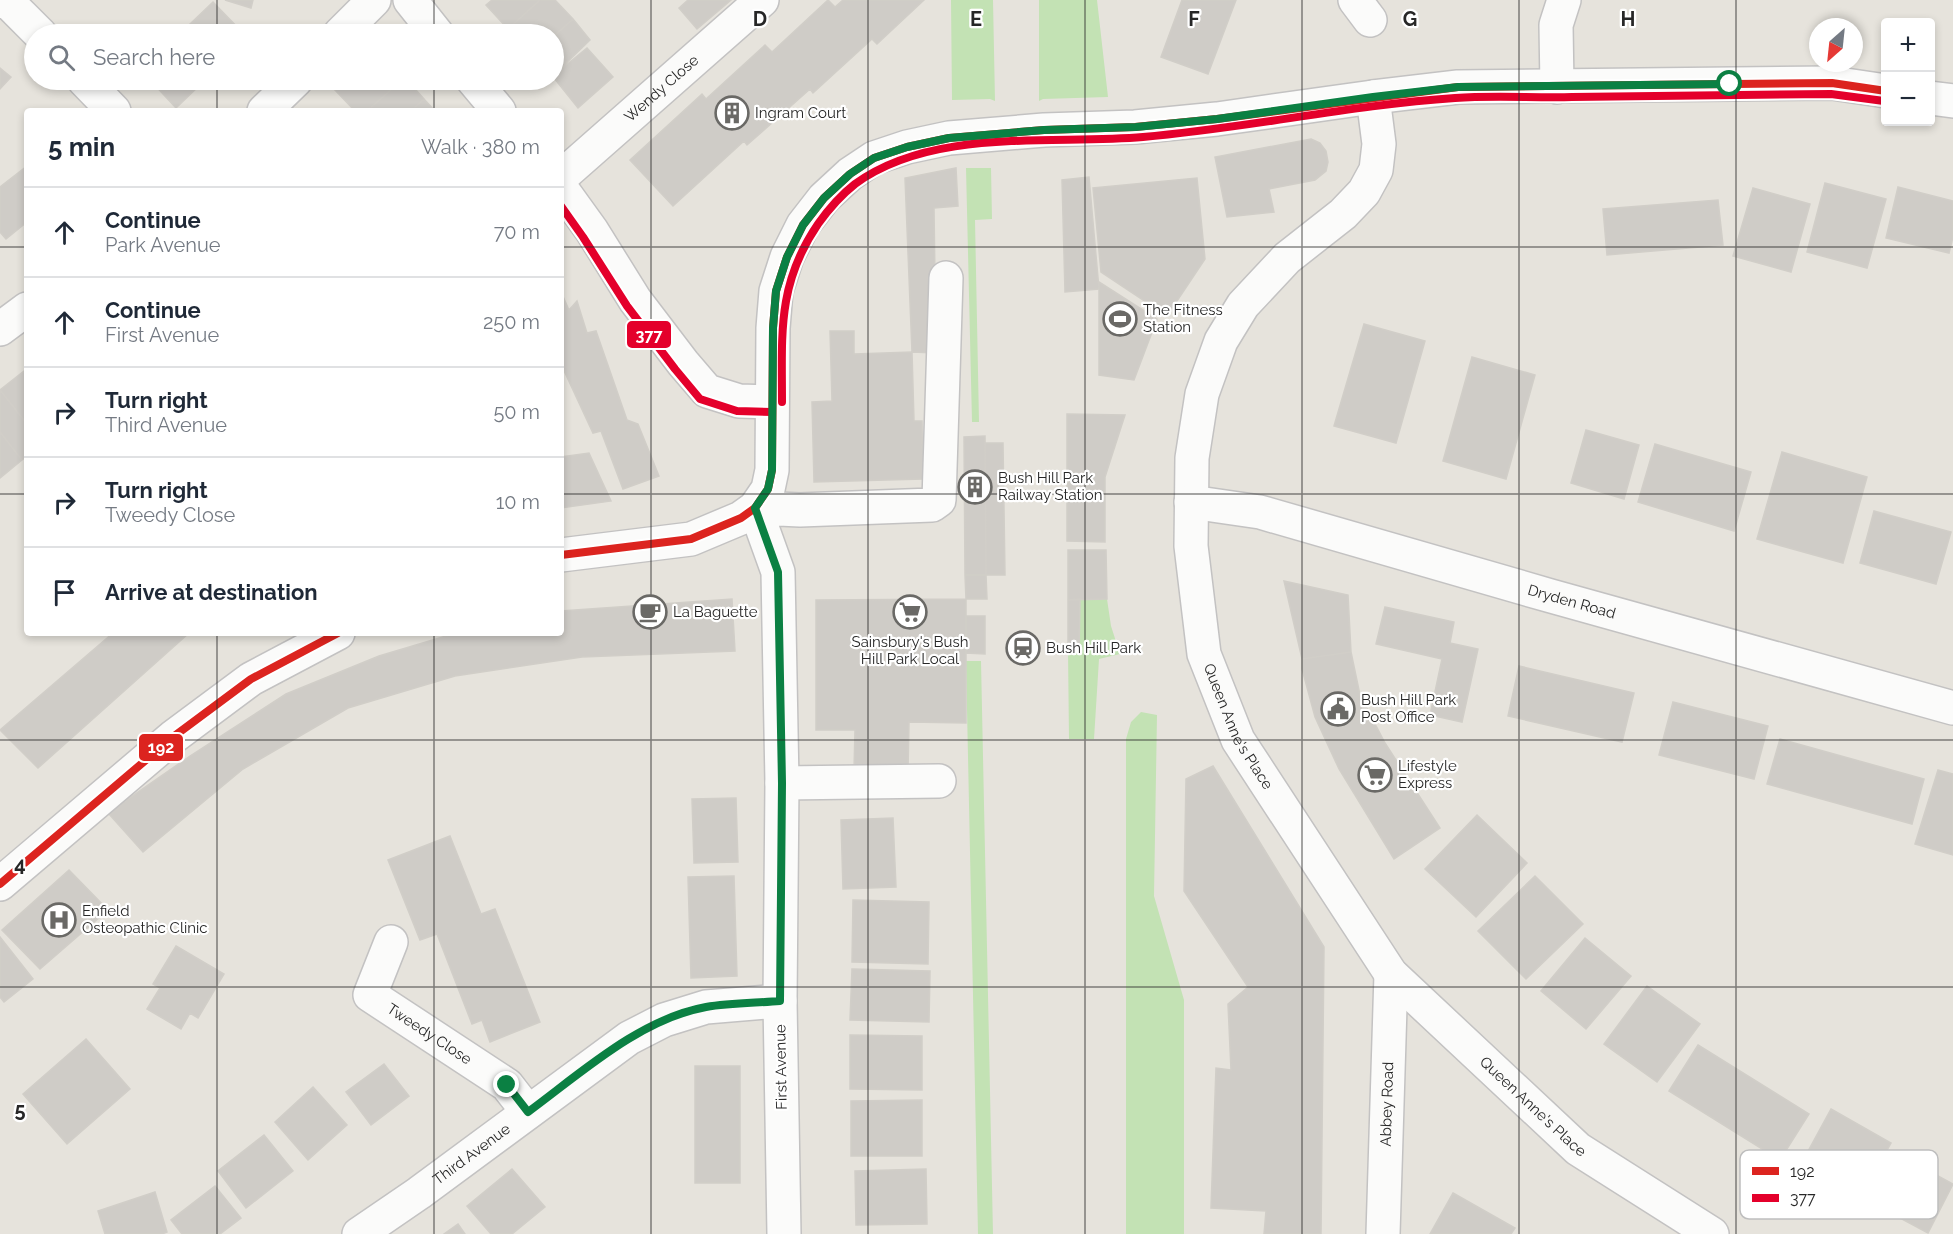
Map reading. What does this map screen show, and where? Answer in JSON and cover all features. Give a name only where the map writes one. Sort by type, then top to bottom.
[{"type":"street","points":[[6,0],[30,24]]},
{"type":"street","points":[[350,24],[374,0]]},
{"type":"street","points":[[410,0],[429,24]]},
{"type":"street","name":"Wendy Close","points":[[564,174],[762,0]]},
{"type":"street","points":[[1557,87],[1556,25],[1564,0]]},
{"type":"street","points":[[564,555],[691,539],[741,518],[755,508],[768,489],[772,470],[773,328],[776,291],[787,257],[803,225],[824,198],[850,174],[874,158],[907,147],[949,138],[1044,130],[1136,127],[1217,119],[1458,87],[1832,83],[1881,90]]},
{"type":"street","points":[[94,90],[111,108]]},
{"type":"street","points":[[267,108],[286,90]]},
{"type":"street","points":[[481,90],[496,108]]},
{"type":"street","name":"Queen Anne's Place","points":[[1373,97],[1379,144],[1376,170],[1364,192],[1343,214],[1287,258],[1243,304],[1221,341],[1202,394],[1192,458],[1191,546],[1204,654],[1238,740],[1391,974],[1578,1149],[1712,1234]]},
{"type":"street","points":[[1935,99],[1953,102]]},
{"type":"street","points":[[564,192],[592,231],[635,300],[707,391],[739,401],[772,402]]},
{"type":"street","points":[[755,508],[800,510],[932,506],[939,500],[946,278]]},
{"type":"street","points":[[0,329],[24,311]]},
{"type":"street","name":"Dryden Road","points":[[1191,502],[1260,512],[1953,708]]},
{"type":"street","name":"First Avenue","points":[[755,508],[778,572],[782,783],[780,1001],[784,1234]]},
{"type":"street","points":[[0,884],[173,737],[251,679],[332,636]]},
{"type":"street","points":[[782,783],[939,782]]},
{"type":"street","name":"Tweedy Close","points":[[391,942],[370,995],[507,1085],[528,1112]]},
{"type":"street","name":"Abbey Road","points":[[1383,1234],[1391,974]]},
{"type":"street","name":"Third Avenue","points":[[359,1234],[419,1193],[629,1038],[664,1020],[706,1007],[780,1001]]},
{"type":"green space","points":[[951,0],[993,0],[995,101],[990,99],[952,100]]},
{"type":"green space","points":[[1039,0],[1097,0],[1108,97],[1039,101]]},
{"type":"green space","points":[[966,168],[991,168],[992,219],[975,220],[979,422],[972,422]]},
{"type":"green space","points":[[1080,599],[1107,599],[1111,626],[1120,654],[1099,659],[1094,739],[1069,739],[1068,651],[1079,650]]},
{"type":"green space","points":[[966,661],[981,661],[993,1234],[978,1234]]},
{"type":"green space","points":[[1141,712],[1157,715],[1154,896],[1184,1000],[1184,1234],[1126,1234],[1126,739],[1131,722]]},
{"type":"building","points":[[225,0],[253,0],[251,8]]},
{"type":"building","points":[[492,0],[540,0],[514,24],[503,24],[486,5]]},
{"type":"building","points":[[540,0],[555,0],[573,19],[564,27],[564,24],[514,24]]},
{"type":"building","points":[[688,0],[731,0],[697,29],[679,8]]},
{"type":"building","name":"Ingram Court","points":[[828,0],[835,7],[843,0],[924,0],[877,44],[872,39],[813,93],[810,89],[747,145],[744,141],[673,206],[630,160],[702,94],[706,99],[765,45],[772,52]]},
{"type":"building","points":[[1182,0],[1236,0],[1208,74],[1161,57]]},
{"type":"building","points":[[213,2],[234,24],[190,24]]},
{"type":"building","points":[[573,19],[590,40],[564,65],[564,27]]},
{"type":"building","points":[[587,48],[613,77],[578,108],[564,90],[564,67]]},
{"type":"building","points":[[0,68],[11,77],[0,89]]},
{"type":"building","points":[[159,90],[195,90],[176,108]]},
{"type":"building","points":[[335,90],[391,90],[370,108],[352,108]]},
{"type":"building","points":[[391,90],[416,90],[424,99],[414,108],[370,108]]},
{"type":"building","points":[[424,99],[432,108],[414,108]]},
{"type":"building","points":[[1311,139],[1320,143],[1326,151],[1328,162],[1326,171],[1315,180],[1269,189],[1274,212],[1227,217],[1215,157]]},
{"type":"building","points":[[24,168],[24,224],[6,239],[0,232],[0,187]]},
{"type":"building","points":[[956,168],[958,206],[934,208],[936,353],[912,352],[905,178]]},
{"type":"building","points":[[1089,177],[1099,289],[1065,292],[1062,180]]},
{"type":"building","points":[[1197,178],[1205,259],[1167,316],[1101,272],[1093,188]]},
{"type":"building","points":[[1825,183],[1886,199],[1867,268],[1807,252]]},
{"type":"building","points":[[1898,187],[1953,201],[1953,237],[1949,253],[1886,238]]},
{"type":"building","points":[[1753,188],[1810,204],[1791,272],[1733,256]]},
{"type":"building","points":[[1718,200],[1723,245],[1607,255],[1603,209]]},
{"type":"building","points":[[1099,282],[1157,319],[1134,380],[1099,375]]},
{"type":"building","points":[[564,299],[569,310],[577,301],[587,333],[596,331],[627,420],[638,424],[659,476],[623,489],[601,431],[593,433],[564,370]]},
{"type":"building","points":[[1364,324],[1425,341],[1396,443],[1334,426]]},
{"type":"building","points":[[830,331],[854,331],[854,354],[912,352],[914,421],[922,421],[923,479],[814,482],[812,402],[832,401]]},
{"type":"building","points":[[1472,357],[1535,375],[1506,479],[1443,461]]},
{"type":"building","points":[[24,371],[24,420],[0,390]]},
{"type":"building","points":[[0,390],[24,420],[24,458],[22,460],[0,432]]},
{"type":"building","points":[[1067,414],[1125,415],[1105,477],[1105,542],[1067,541]]},
{"type":"building","points":[[1586,430],[1639,445],[1624,499],[1571,483]]},
{"type":"building","points":[[0,432],[22,460],[0,478]]},
{"type":"building","name":"Bush Hill Park Railway Station","points":[[985,436],[986,575],[965,575],[964,437]]},
{"type":"building","points":[[985,443],[1003,443],[1005,575],[986,575]]},
{"type":"building","points":[[1655,444],[1751,472],[1734,531],[1638,502]]},
{"type":"building","points":[[1782,452],[1867,477],[1843,563],[1757,539]]},
{"type":"building","points":[[589,453],[611,501],[564,508],[564,457]]},
{"type":"building","points":[[1874,511],[1951,532],[1936,584],[1860,563]]},
{"type":"building","points":[[1068,550],[1106,550],[1107,599],[1068,600]]},
{"type":"building","points":[[965,575],[986,575],[987,599],[966,599]]},
{"type":"building","points":[[1284,581],[1348,595],[1351,652],[1302,659]]},
{"type":"building","points":[[732,599],[735,651],[582,657],[455,676],[348,708],[243,769],[143,852],[108,813],[190,756],[286,694],[379,656],[446,636],[564,636],[564,611]]},
{"type":"building","points":[[966,599],[966,723],[909,722],[908,770],[854,770],[855,730],[816,730],[816,600]]},
{"type":"building","points":[[1080,599],[1079,651],[1068,651],[1068,600]]},
{"type":"building","points":[[1385,607],[1454,622],[1450,643],[1478,649],[1462,722],[1430,715],[1442,659],[1376,644]]},
{"type":"building","points":[[966,616],[985,616],[985,654],[966,653]]},
{"type":"building","points":[[110,636],[186,636],[38,768],[0,730]]},
{"type":"building","points":[[1351,652],[1360,695],[1385,743],[1440,828],[1394,859],[1339,769],[1315,717],[1302,669],[1302,659]]},
{"type":"building","points":[[1519,666],[1634,693],[1622,742],[1508,716]]},
{"type":"building","points":[[1673,702],[1768,726],[1754,779],[1659,755]]},
{"type":"building","points":[[1780,739],[1924,779],[1912,824],[1767,784]]},
{"type":"building","points":[[1213,766],[1324,947],[1321,1234],[1264,1234],[1266,1211],[1211,1208],[1216,1068],[1231,1070],[1228,1004],[1248,987],[1184,891],[1186,779]]},
{"type":"building","points":[[1938,770],[1953,774],[1953,855],[1915,844]]},
{"type":"building","points":[[736,798],[738,862],[694,863],[692,799]]},
{"type":"building","points":[[1477,815],[1527,863],[1476,917],[1425,869]]},
{"type":"building","points":[[893,818],[896,887],[843,889],[841,820]]},
{"type":"building","points":[[450,836],[481,914],[495,909],[540,1022],[490,1042],[482,1020],[472,1024],[437,934],[420,940],[388,860]]},
{"type":"building","points":[[69,870],[108,910],[40,969],[2,930]]},
{"type":"building","points":[[734,876],[737,976],[691,978],[688,877]]},
{"type":"building","points":[[1535,876],[1583,924],[1526,979],[1478,931]]},
{"type":"building","points":[[853,900],[929,902],[928,964],[852,962]]},
{"type":"building","points":[[0,937],[33,979],[4,1002],[0,997]]},
{"type":"building","points":[[1585,938],[1631,976],[1586,1029],[1541,991]]},
{"type":"building","points":[[176,946],[224,974],[198,1018],[190,1013],[181,1029],[147,1009],[160,988],[153,984]]},
{"type":"building","points":[[852,969],[930,971],[929,1022],[850,1020]]},
{"type":"building","points":[[1647,986],[1700,1024],[1657,1082],[1604,1044]]},
{"type":"building","points":[[850,1035],[922,1036],[922,1090],[850,1089]]},
{"type":"building","points":[[86,1039],[130,1089],[67,1144],[23,1094]]},
{"type":"building","points":[[1698,1045],[1809,1114],[1786,1150],[1764,1150],[1669,1091]]},
{"type":"building","points":[[384,1064],[409,1096],[371,1125],[346,1092]]},
{"type":"building","points":[[695,1066],[740,1066],[740,1183],[695,1183]]},
{"type":"building","points":[[313,1087],[347,1125],[308,1160],[275,1122]]},
{"type":"building","points":[[922,1100],[922,1156],[851,1156],[851,1101]]},
{"type":"building","points":[[1831,1109],[1891,1143],[1887,1150],[1809,1150]]},
{"type":"building","points":[[264,1135],[293,1171],[246,1208],[218,1171]]},
{"type":"building","points":[[512,1169],[545,1207],[512,1234],[491,1234],[467,1206]]},
{"type":"building","points":[[926,1169],[927,1224],[856,1225],[855,1171]]},
{"type":"building","points":[[1938,1176],[1953,1184],[1938,1213]]},
{"type":"building","points":[[215,1186],[241,1218],[220,1234],[182,1234],[171,1220]]},
{"type":"building","points":[[155,1192],[167,1232],[162,1234],[105,1234],[98,1211]]},
{"type":"building","points":[[1453,1193],[1515,1228],[1511,1234],[1430,1234]]},
{"type":"building","points":[[1902,1219],[1935,1219],[1928,1233]]},
{"type":"building","points":[[458,1224],[465,1234],[444,1234]]},
{"type":"transit line","name":"192","points":[[564,555],[691,539],[741,518],[755,508],[768,489],[772,470],[773,328],[776,291],[787,257],[803,225],[824,198],[850,174],[874,158],[907,147],[949,138],[1044,130],[1135,127],[1217,119],[1458,87],[1832,83],[1881,90]]},
{"type":"transit line","name":"377","points":[[782,402],[785,310],[795,268],[805,246],[826,213],[855,184],[886,166],[920,154],[956,146],[994,142],[1108,139],[1182,133],[1416,101],[1470,97],[1831,94],[1881,101]]},
{"type":"transit line","name":"377","points":[[564,210],[627,306],[700,399],[737,411],[772,412]]},
{"type":"transit line","name":"192","points":[[0,884],[173,737],[251,679],[332,636]]},
{"type":"place","name":"Ingram Court","points":[[732,113]]},
{"type":"place","name":"The Fitness Station","points":[[1120,319]]},
{"type":"place","name":"Bush Hill Park Railway Station","points":[[975,487]]},
{"type":"place","name":"La Baguette","points":[[650,612]]},
{"type":"place","name":"Sainsbury's Bush Hill Park Local","points":[[910,612]]},
{"type":"place","name":"Bush Hill Park","points":[[1023,648]]},
{"type":"place","name":"Bush Hill Park Post Office","points":[[1338,709]]},
{"type":"place","name":"Lifestyle Express","points":[[1375,775]]},
{"type":"place","name":"Enfield Osteopathic Clinic","points":[[59,920]]},
{"type":"route","points":[[507,1085],[528,1112],[629,1038],[664,1020],[706,1007],[780,1001],[782,783],[778,572],[755,508],[768,489],[772,470],[773,328],[776,291],[787,257],[803,225],[824,198],[850,174],[874,158],[907,147],[949,138],[1044,130],[1136,127],[1217,119],[1458,87],[1730,84]]}]
